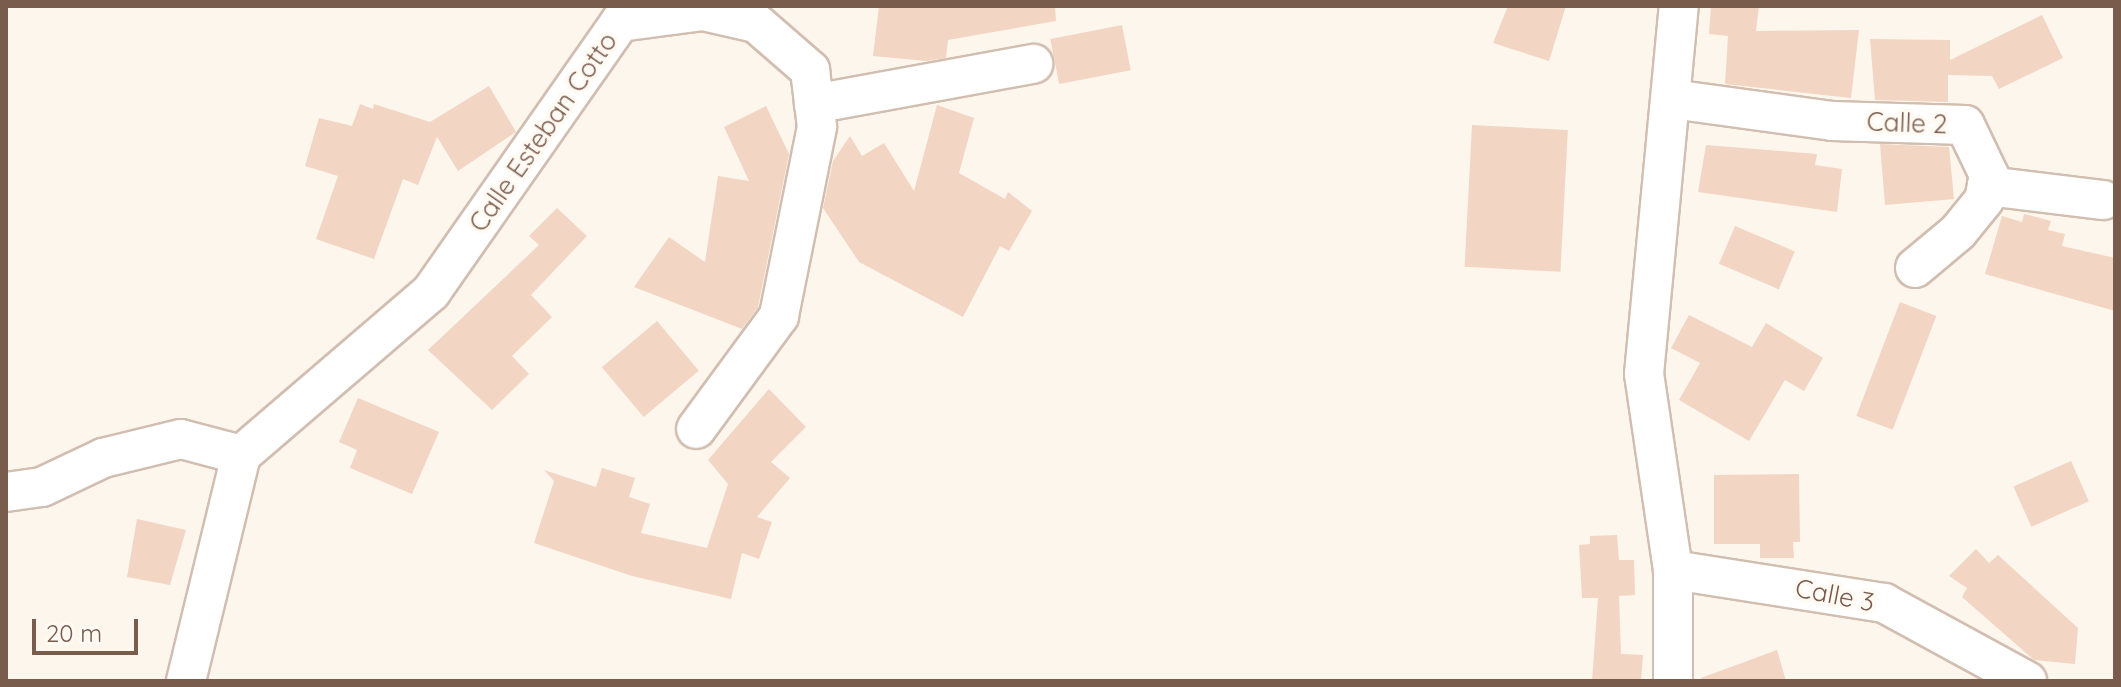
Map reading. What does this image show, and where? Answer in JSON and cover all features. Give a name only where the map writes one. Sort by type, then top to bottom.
[{"type":"street","points":[[1673,681],[1673,570],[1644,374],[1679,6]]},
{"type":"street","name":"Calle Esteban Cotto","points":[[241,455],[431,292],[620,22],[703,11],[756,23],[810,70],[817,127],[779,316],[696,429]]},
{"type":"street","points":[[814,104],[1033,64]]},
{"type":"street","name":"Calle 2","points":[[1672,99],[1832,121],[1965,125],[1984,159],[1987,186]]},
{"type":"street","points":[[1915,268],[1958,232],[1984,200],[1987,186],[2103,200]]},
{"type":"street","points":[[6,492],[42,487],[103,458],[181,439],[241,455],[186,681]]},
{"type":"street","name":"Calle 3","points":[[1673,570],[1884,603],[2027,681]]},
{"type":"building","points":[[879,6],[1055,6],[1056,21],[948,40],[946,58],[926,61],[873,56]]},
{"type":"building","points":[[1508,6],[1566,6],[1549,61],[1493,43]]},
{"type":"building","points":[[1711,6],[1759,6],[1756,31],[1859,30],[1851,98],[1725,84],[1728,36],[1709,34]]},
{"type":"building","points":[[2042,15],[2063,58],[1999,89],[1992,76],[1948,75],[1948,102],[1875,100],[1870,39],[1950,40],[1950,60]]},
{"type":"building","points":[[1122,25],[1131,70],[1059,84],[1050,39]]},
{"type":"building","points":[[489,86],[516,132],[458,171],[437,137],[418,185],[403,179],[374,259],[316,239],[338,176],[305,166],[319,118],[352,126],[360,104],[373,109],[374,104],[430,122]]},
{"type":"building","points":[[937,105],[974,118],[959,173],[1005,199],[1008,192],[1032,211],[1009,251],[1000,246],[963,317],[859,262],[823,208],[833,161],[850,136],[862,156],[884,143],[914,191]]},
{"type":"building","points":[[766,106],[789,154],[758,307],[742,329],[634,287],[669,237],[705,262],[718,176],[749,181],[724,127]]},
{"type":"building","points":[[1472,125],[1568,130],[1560,272],[1465,267]]},
{"type":"building","points":[[1880,144],[1949,147],[1954,199],[1885,205]]},
{"type":"building","points":[[1706,145],[1817,154],[1815,165],[1842,169],[1837,212],[1698,192]]},
{"type":"building","points":[[557,208],[587,236],[531,295],[552,317],[512,356],[529,374],[492,410],[428,350],[539,245],[529,236]]},
{"type":"building","points":[[2024,214],[2051,221],[2048,230],[2065,234],[2062,246],[2115,258],[2115,311],[1985,274],[2002,216],[2022,222]]},
{"type":"building","points":[[1735,226],[1795,251],[1779,289],[1719,264]]},
{"type":"building","points":[[1900,302],[1936,316],[1893,430],[1856,416]]},
{"type":"building","points":[[1689,315],[1752,347],[1766,323],[1823,358],[1804,391],[1785,380],[1749,441],[1679,400],[1700,363],[1671,348]]},
{"type":"building","points":[[657,321],[699,371],[644,417],[602,367]]},
{"type":"building","points":[[769,389],[806,427],[771,462],[790,478],[757,517],[772,522],[759,559],[742,553],[731,599],[632,576],[534,543],[554,481],[544,470],[596,487],[602,468],[635,478],[629,497],[650,504],[641,533],[707,548],[728,484],[708,460]]},
{"type":"building","points":[[358,398],[439,432],[412,494],[350,468],[357,450],[339,442]]},
{"type":"building","points":[[2071,461],[2089,501],[2031,527],[2013,487]]},
{"type":"building","points":[[1799,474],[1800,542],[1793,542],[1794,558],[1760,558],[1760,544],[1714,544],[1714,475]]},
{"type":"building","points":[[137,519],[186,530],[170,585],[127,577]]},
{"type":"building","points":[[1617,535],[1619,560],[1634,560],[1635,595],[1619,596],[1621,654],[1643,655],[1641,681],[1592,681],[1598,598],[1582,598],[1579,545],[1590,544],[1590,536]]},
{"type":"building","points":[[1976,549],[1989,563],[1998,555],[2078,628],[2075,664],[2034,660],[1962,597],[1967,588],[1949,576]]},
{"type":"building","points":[[1777,650],[1786,681],[1702,681],[1701,678]]}]
